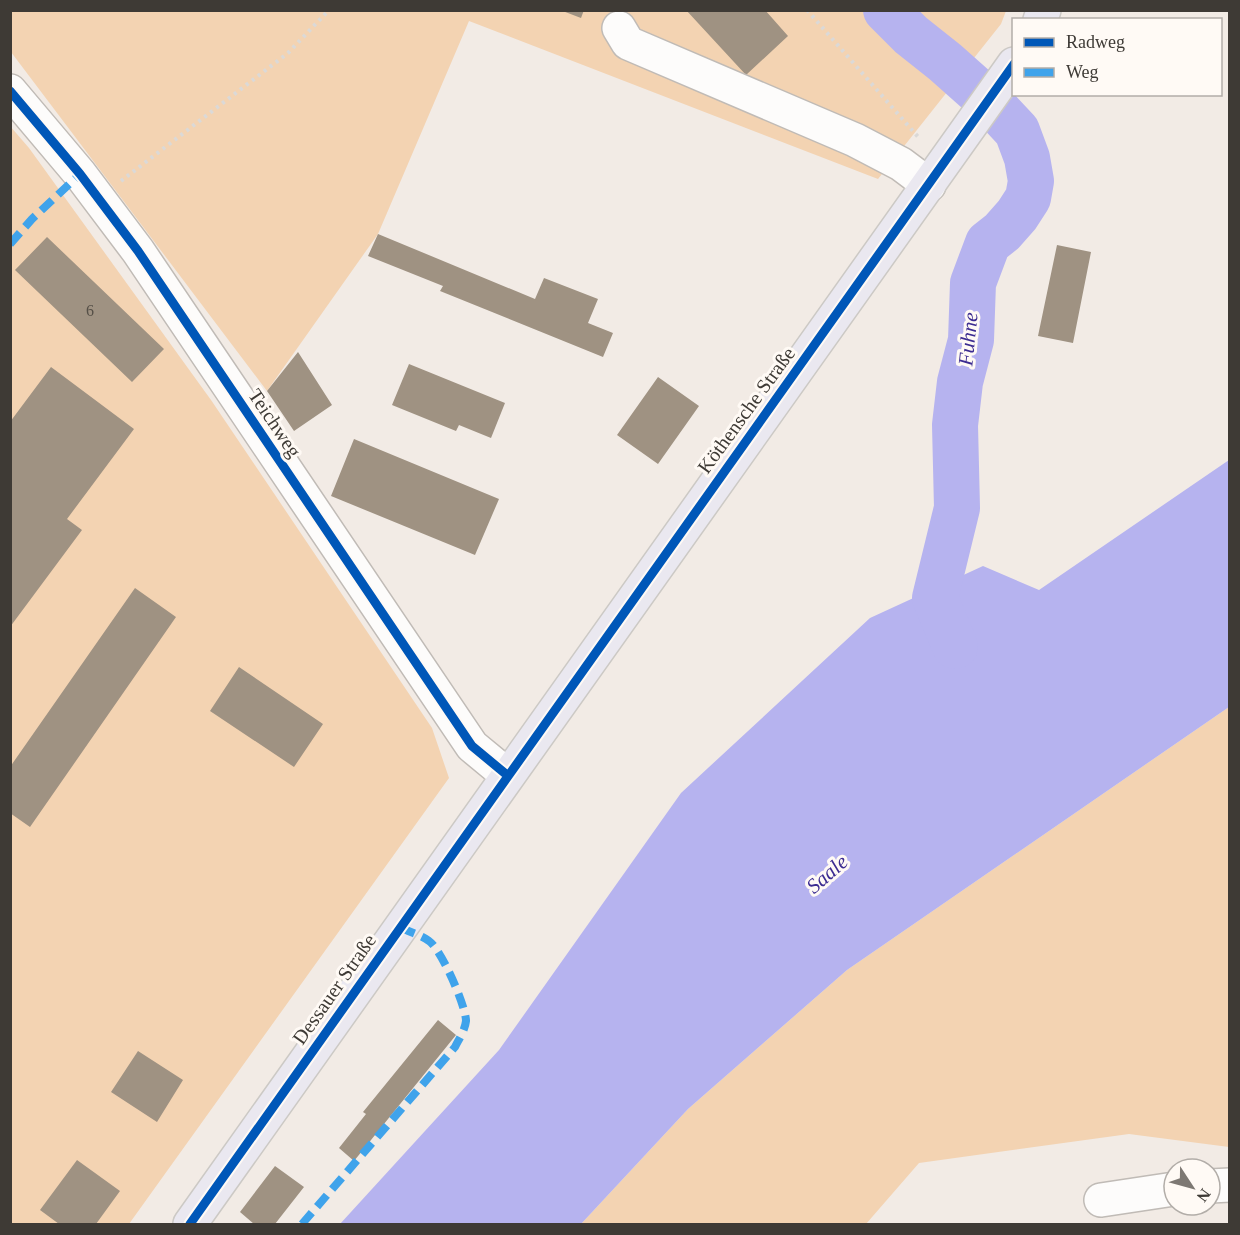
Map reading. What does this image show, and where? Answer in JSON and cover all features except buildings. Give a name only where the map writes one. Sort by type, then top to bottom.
[{"type":"main road","name":"Köthensche Straße","points":[[507,776],[1012,67]]},
{"type":"main road","name":"Dessauer Straße","points":[[190,1224],[507,776]]},
{"type":"street","points":[[619,28],[628,43],[855,140],[901,164],[938,173]]},
{"type":"street","name":"Teichweg","points":[[10,91],[99,198],[138,251],[472,746],[507,776]]},
{"type":"street","points":[[1101,1200],[1162,1191]]},
{"type":"path","points":[[99,198],[288,53],[329,10]]},
{"type":"path","points":[[807,10],[916,135],[938,173]]},
{"type":"shaded area","points":[[11,10],[1006,11],[1001,24],[878,179],[469,21],[378,234],[267,391],[11,52]]},
{"type":"shaded area","points":[[10,126],[29,148],[211,400],[432,728],[449,778],[129,1224],[11,1224]]},
{"type":"shaded area","points":[[1229,707],[1229,1147],[1129,1134],[919,1163],[866,1224],[581,1224],[688,1109],[847,970]]},
{"type":"water","name":"Saale","points":[[1229,460],[1229,707],[847,970],[688,1109],[581,1224],[340,1224],[499,1050],[681,793],[870,618],[983,566],[1039,590]]},
{"type":"waterway","name":"Fuhne","points":[[886,10],[911,35],[990,102],[1017,131],[1027,158],[1031,181],[1028,198],[1017,215],[1002,232],[988,243],[973,283],[971,340],[960,382],[955,425],[957,508],[935,598],[955,646]]},
{"type":"marked path","points":[[10,244],[32,219],[80,174]]},
{"type":"marked path","points":[[302,1224],[455,1047],[464,1028],[466,1021],[462,1003],[440,955],[429,941],[400,927]]},
{"type":"cycle path","points":[[190,1224],[1012,67]]},
{"type":"cycle path","points":[[10,91],[80,174],[138,251],[472,746],[507,775]]}]
